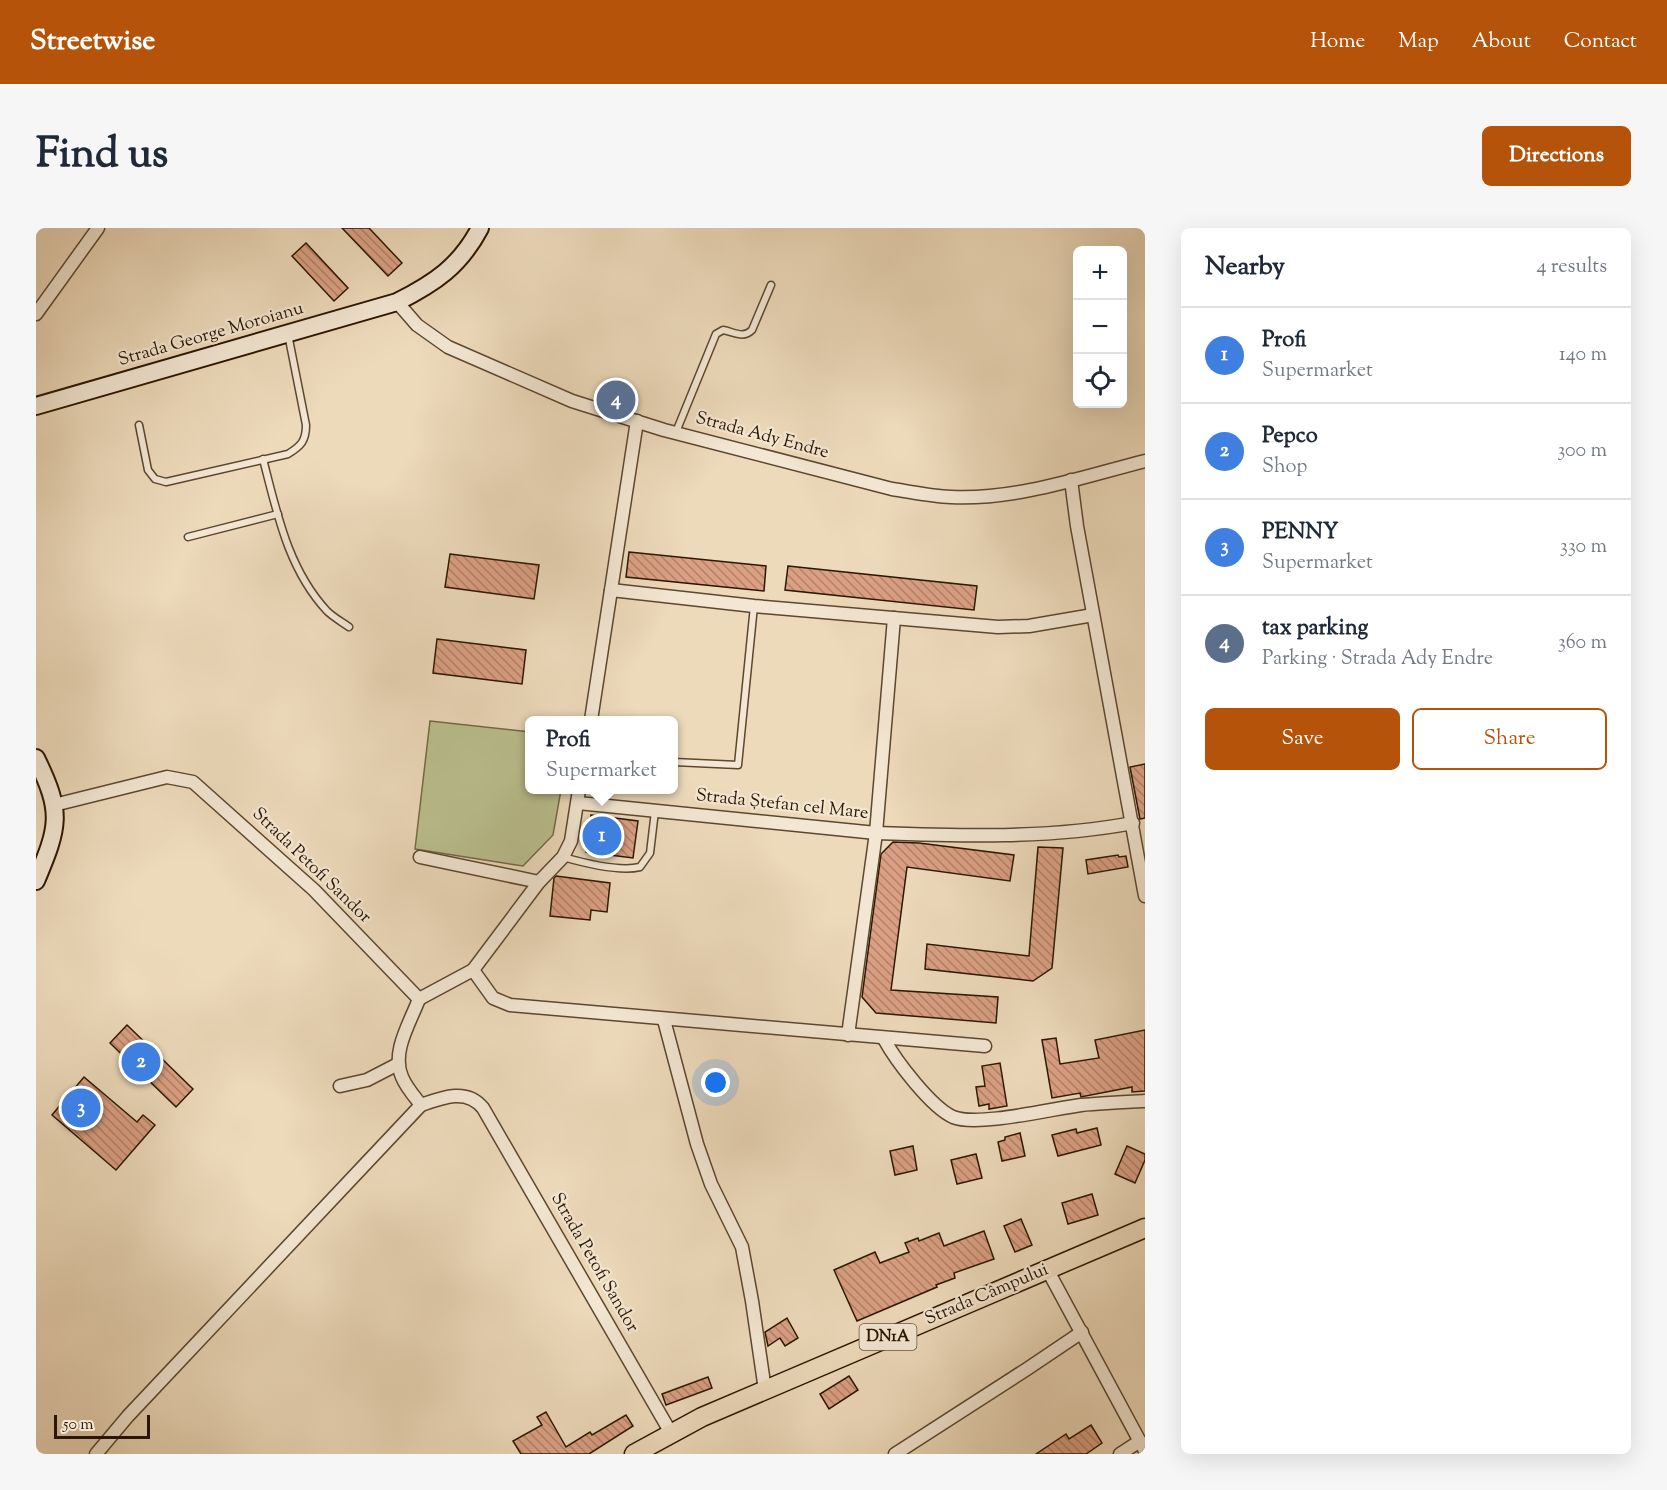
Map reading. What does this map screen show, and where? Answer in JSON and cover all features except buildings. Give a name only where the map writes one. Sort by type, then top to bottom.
[{"type":"main road","name":"Strada George Moroianu","points":[[36,406],[397,302],[420,291],[445,274],[468,248],[480,228]]},
{"type":"main road","points":[[36,758],[54,805],[54,833],[36,881]]},
{"type":"main road","name":"Strada Câmpului","points":[[634,1454],[671,1433],[765,1390],[1145,1228]]},
{"type":"street","points":[[36,314],[98,228]]},
{"type":"street","name":"Strada Ady Endre","points":[[397,302],[417,325],[448,347],[572,401],[676,432],[892,489],[923,495],[992,496],[1031,490],[1145,461]]},
{"type":"street","points":[[592,716],[637,421]]},
{"type":"street","points":[[1071,480],[1093,615],[1145,896]]},
{"type":"street","points":[[611,590],[754,606],[998,627],[1029,626],[1093,615]]},
{"type":"street","name":"Strada Ștefan cel Mare","points":[[848,1035],[876,833],[894,618]]},
{"type":"street","name":"Strada Petofi Sandor","points":[[54,805],[168,777],[193,782],[314,890],[419,999]]},
{"type":"street","points":[[421,1105],[402,1077],[398,1064],[400,1046],[419,999],[472,970],[539,882],[563,857],[571,841],[579,794]]},
{"type":"street","name":"Strada Ștefan cel Mare","points":[[578,803],[876,833],[1043,834],[1101,830],[1133,824]]},
{"type":"street","points":[[420,857],[539,882]]},
{"type":"street","points":[[472,970],[493,998],[510,1005],[985,1046]]},
{"type":"street","points":[[664,1020],[711,1185],[742,1247],[765,1390]]},
{"type":"street","points":[[884,1039],[904,1069],[945,1113],[956,1118],[975,1120],[1081,1105],[1145,1101]]},
{"type":"street","points":[[340,1086],[367,1080],[398,1064]]},
{"type":"street","name":"Strada Petofi Sandor","points":[[96,1454],[128,1416],[421,1105],[442,1097],[459,1095],[470,1096],[483,1108],[671,1433]]},
{"type":"street","points":[[1047,1269],[1142,1446],[1120,1454]]},
{"type":"street","points":[[895,1454],[1082,1332]]},
{"type":"lane","points":[[676,432],[716,334],[723,330],[748,334],[752,330],[771,285]]},
{"type":"lane","points":[[139,425],[148,470],[155,479],[166,482],[288,454],[300,446],[306,437],[306,425],[288,334]]},
{"type":"lane","points":[[612,413],[616,400]]},
{"type":"lane","points":[[263,459],[278,514],[297,569],[328,613],[349,627]]},
{"type":"lane","points":[[188,537],[278,514]]},
{"type":"lane","points":[[678,762],[738,765],[754,606]]},
{"type":"lane","points":[[563,857],[632,869],[640,867],[650,854],[655,811]]},
{"type":"green space","points":[[430,721],[525,731],[525,794],[560,794],[553,835],[523,866],[415,849]]},
{"type":"place","name":"tax parking","points":[[616,400]]},
{"type":"place","name":"Profi","points":[[602,836]]},
{"type":"place","name":"Pepco","points":[[141,1062]]},
{"type":"place","name":"PENNY","points":[[81,1108]]}]
